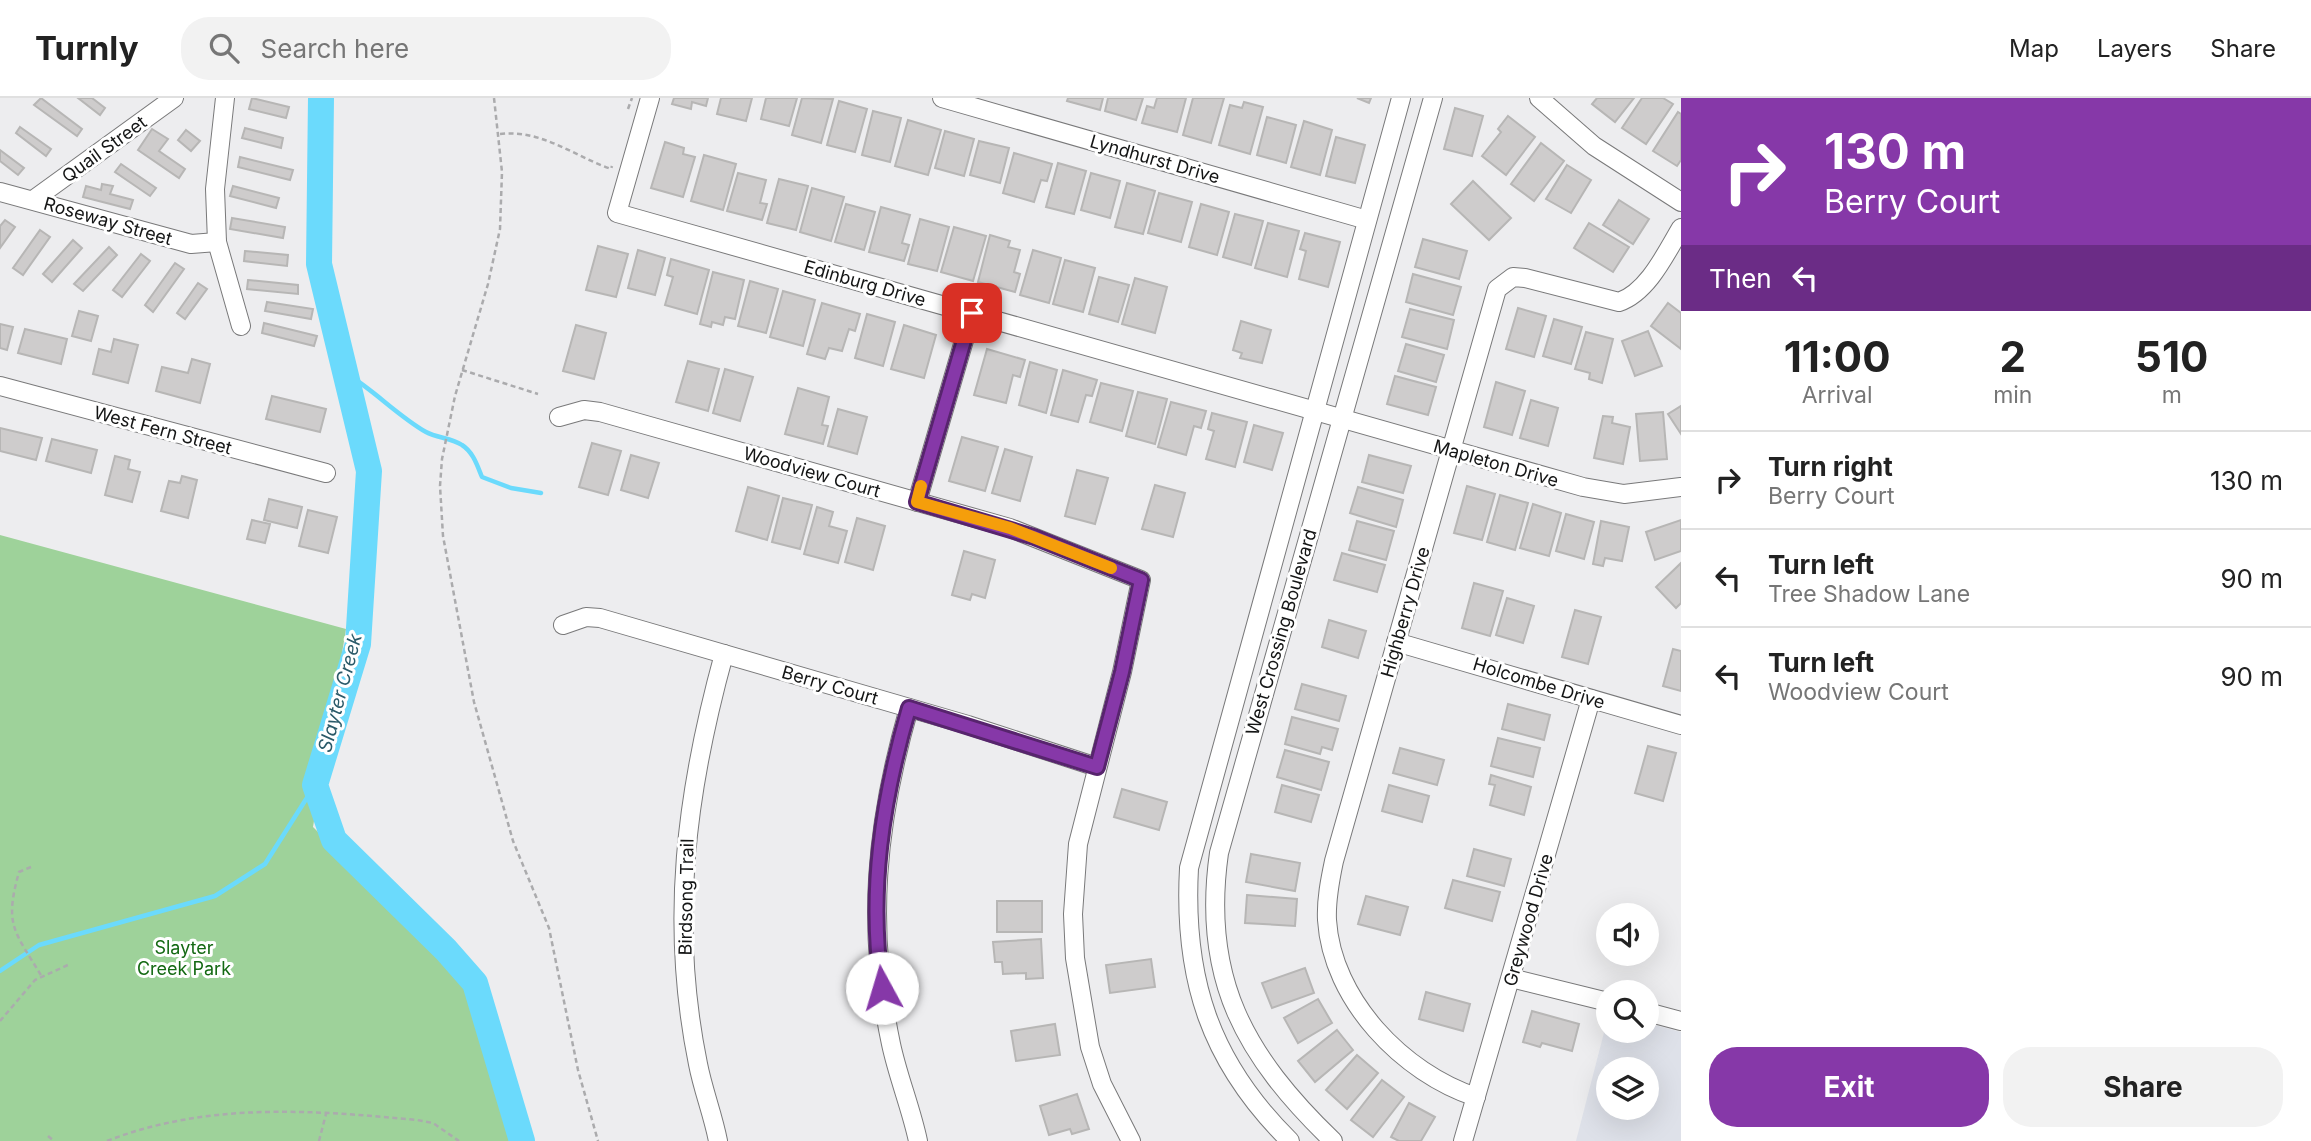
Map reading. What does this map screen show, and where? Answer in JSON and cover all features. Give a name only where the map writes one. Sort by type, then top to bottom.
[{"type":"street","name":"Quail Street","points":[[33,200],[174,98]]},
{"type":"street","points":[[225,98],[215,189],[217,242],[241,326]]},
{"type":"street","name":"Edinburg Drive","points":[[650,98],[617,213],[1315,411]]},
{"type":"street","name":"Lyndhurst Drive","points":[[943,98],[1367,220]]},
{"type":"street","name":"West Crossing Boulevard","points":[[1290,1141],[1247,1093],[1225,1061],[1208,1025],[1189,951],[1189,868],[1401,98]]},
{"type":"street","name":"West Crossing Boulevard","points":[[1333,1141],[1281,1088],[1242,1027],[1217,950],[1214,901],[1219,853],[1433,98]]},
{"type":"street","points":[[1539,98],[1594,146],[1681,202]]},
{"type":"street","name":"Roseway Street","points":[[0,192],[191,244],[217,242]]},
{"type":"street","name":"Highberry Drive","points":[[1476,1097],[1441,1084],[1416,1068],[1374,1025],[1346,985],[1336,963],[1327,922],[1334,860],[1492,302],[1503,282],[1513,277],[1619,302],[1640,287],[1681,228]]},
{"type":"street","points":[[917,502],[972,313]]},
{"type":"street","name":"West Fern Street","points":[[0,387],[326,473]]},
{"type":"street","name":"Woodview Court","points":[[559,417],[592,410],[1034,537],[1141,580],[1122,672],[1097,767]]},
{"type":"street","name":"Mapleton Drive","points":[[1315,411],[1450,451],[1605,491],[1644,494],[1681,488]]},
{"type":"street","name":"Berry Court","points":[[563,625],[586,617],[600,618],[909,708],[1097,767]]},
{"type":"street","name":"Holcombe Drive","points":[[1396,642],[1681,725]]},
{"type":"street","name":"Birdsong Trail","points":[[718,1141],[695,1046],[683,915],[685,845],[694,778],[724,654]]},
{"type":"street","name":"Greywood Drive","points":[[1463,1141],[1591,699]]},
{"type":"street","points":[[909,708],[893,763],[881,824],[876,869],[876,922],[887,1025],[918,1141]]},
{"type":"street","points":[[1097,767],[1074,870],[1075,958],[1095,1064],[1131,1141]]},
{"type":"street","points":[[1511,978],[1596,999]]},
{"type":"street","points":[[1659,1015],[1681,1021]]},
{"type":"path","points":[[494,98],[500,134],[503,195],[500,229],[488,284],[449,423],[442,459],[440,507],[446,562],[474,702],[513,841],[549,928],[578,1070],[598,1141]]},
{"type":"path","points":[[500,134],[517,133],[541,138],[611,169]]},
{"type":"path","points":[[462,369],[538,394]]},
{"type":"path","points":[[31,867],[19,872],[10,903],[10,921],[42,977]]},
{"type":"path","points":[[0,1021],[29,986],[70,964]]},
{"type":"path","points":[[107,1141],[152,1125],[217,1112],[327,1114],[433,1123],[459,1141]]},
{"type":"path","points":[[319,1141],[327,1114]]},
{"type":"path","points":[[48,1136],[54,1141]]},
{"type":"shaded area","points":[[1659,1026],[1681,1032],[1681,1141],[1576,1141],[1596,1064],[1596,1120],[1659,1120],[1659,1057],[1598,1057],[1601,1043],[1659,1043]]},
{"type":"green space","name":"Slayter Creek Park","points":[[0,535],[346,629],[313,827],[465,978],[513,1141],[0,1141]]},
{"type":"building","points":[[41,98],[82,129],[77,136],[34,105]]},
{"type":"building","points":[[78,98],[92,98],[105,108],[100,115]]},
{"type":"building","points":[[252,98],[289,107],[286,118],[249,109]]},
{"type":"building","points":[[674,98],[708,98],[706,106],[692,102],[691,109],[672,104]]},
{"type":"building","points":[[721,98],[752,98],[746,121],[717,114]]},
{"type":"building","points":[[766,98],[797,98],[789,126],[761,119]]},
{"type":"building","points":[[802,98],[833,99],[821,143],[792,135]]},
{"type":"building","points":[[1068,98],[1103,98],[1100,110],[1067,101]]},
{"type":"building","points":[[1108,98],[1143,98],[1136,120],[1105,111]]},
{"type":"building","points":[[1157,98],[1186,98],[1177,132],[1142,123],[1147,106],[1154,108]]},
{"type":"building","points":[[1193,98],[1224,98],[1211,143],[1183,135]]},
{"type":"building","points":[[1357,98],[1371,98],[1369,103]]},
{"type":"building","points":[[1597,98],[1634,98],[1615,122],[1592,104]]},
{"type":"building","points":[[1642,98],[1663,98],[1673,104],[1646,144],[1622,128]]},
{"type":"building","points":[[839,101],[867,109],[855,152],[827,145]]},
{"type":"building","points":[[1244,102],[1263,107],[1250,154],[1219,145],[1230,105],[1242,108]]},
{"type":"building","points":[[1455,108],[1483,116],[1472,156],[1444,149]]},
{"type":"building","points":[[873,111],[901,118],[890,162],[862,155]]},
{"type":"building","points":[[1678,112],[1681,114],[1681,160],[1677,166],[1653,151]]},
{"type":"building","points":[[1508,116],[1535,137],[1506,175],[1482,156],[1501,132],[1498,129]]},
{"type":"building","points":[[1267,117],[1296,125],[1286,163],[1257,155]]},
{"type":"building","points":[[908,120],[941,130],[928,175],[895,166]]},
{"type":"building","points":[[1304,121],[1332,130],[1320,175],[1291,167]]},
{"type":"building","points":[[20,127],[51,149],[46,156],[16,133]]},
{"type":"building","points":[[245,128],[283,138],[281,148],[242,138]]},
{"type":"building","points":[[152,129],[168,139],[159,151],[185,169],[179,178],[138,150]]},
{"type":"building","points":[[186,130],[200,141],[191,151],[178,140]]},
{"type":"building","points":[[945,131],[974,139],[964,176],[935,168]]},
{"type":"building","points":[[1336,137],[1365,145],[1355,183],[1326,176]]},
{"type":"building","points":[[979,141],[1009,148],[1000,183],[970,175]]},
{"type":"building","points":[[665,142],[684,148],[683,154],[695,157],[683,197],[651,188]]},
{"type":"building","points":[[1541,143],[1564,161],[1534,201],[1511,184]]},
{"type":"building","points":[[0,150],[24,168],[18,175],[0,161]]},
{"type":"building","points":[[1014,153],[1052,164],[1047,181],[1041,180],[1034,202],[1003,193]]},
{"type":"building","points":[[704,155],[736,164],[723,210],[691,201]]},
{"type":"building","points":[[240,157],[293,170],[290,180],[238,167]]},
{"type":"building","points":[[1058,163],[1086,171],[1074,214],[1046,207]]},
{"type":"building","points":[[121,164],[156,188],[150,196],[115,172]]},
{"type":"building","points":[[1567,165],[1591,180],[1571,213],[1546,199]]},
{"type":"building","points":[[738,173],[766,180],[760,203],[767,204],[762,220],[727,211]]},
{"type":"building","points":[[1091,173],[1120,181],[1110,218],[1081,210]]},
{"type":"building","points":[[779,179],[808,186],[796,230],[767,223]]},
{"type":"building","points":[[1473,181],[1511,218],[1489,240],[1451,204]]},
{"type":"building","points":[[1127,183],[1155,191],[1143,234],[1115,227]]},
{"type":"building","points":[[102,184],[113,186],[110,194],[133,200],[130,209],[83,197],[86,186],[101,190]]},
{"type":"building","points":[[233,186],[279,198],[276,208],[230,196]]},
{"type":"building","points":[[812,188],[844,197],[831,241],[800,232]]},
{"type":"building","points":[[1159,193],[1192,202],[1181,242],[1148,233]]},
{"type":"building","points":[[1619,200],[1649,219],[1633,244],[1603,225]]},
{"type":"building","points":[[846,204],[875,212],[864,250],[835,242]]},
{"type":"building","points":[[1201,204],[1229,212],[1217,255],[1189,247]]},
{"type":"building","points":[[881,207],[910,215],[902,243],[909,245],[904,261],[869,252]]},
{"type":"building","points":[[1235,214],[1263,221],[1251,265],[1223,257]]},
{"type":"building","points":[[232,218],[285,227],[283,238],[230,229]]},
{"type":"building","points":[[920,219],[949,227],[937,271],[908,264]]},
{"type":"building","points":[[5,220],[15,227],[0,248],[0,226]]},
{"type":"building","points":[[1268,223],[1299,231],[1287,277],[1255,268]]},
{"type":"building","points":[[1589,223],[1629,247],[1613,272],[1574,248]]},
{"type":"building","points":[[954,227],[986,236],[973,281],[941,272]]},
{"type":"building","points":[[40,230],[50,237],[23,275],[13,268]]},
{"type":"building","points":[[1305,233],[1340,242],[1328,287],[1299,279],[1306,251],[1300,249]]},
{"type":"building","points":[[990,235],[1010,241],[1008,247],[1020,250],[1014,272],[1020,274],[1015,292],[978,282]]},
{"type":"building","points":[[1423,239],[1467,251],[1459,279],[1415,267]]},
{"type":"building","points":[[73,240],[82,248],[52,282],[43,274]]},
{"type":"building","points":[[598,246],[628,254],[616,297],[586,290]]},
{"type":"building","points":[[109,247],[117,255],[83,291],[74,284]]},
{"type":"building","points":[[638,250],[665,258],[655,295],[628,288]]},
{"type":"building","points":[[1033,250],[1061,258],[1049,303],[1020,295]]},
{"type":"building","points":[[245,251],[288,255],[287,266],[244,261]]},
{"type":"building","points":[[141,254],[150,261],[122,297],[113,290]]},
{"type":"building","points":[[671,259],[709,270],[697,314],[665,305],[673,277],[667,275]]},
{"type":"building","points":[[1065,260],[1095,268],[1083,312],[1053,304]]},
{"type":"building","points":[[175,263],[184,269],[153,312],[145,305]]},
{"type":"building","points":[[713,272],[744,280],[735,319],[725,317],[723,325],[712,322],[711,327],[700,324]]},
{"type":"building","points":[[1413,274],[1461,287],[1453,315],[1406,302]]},
{"type":"building","points":[[1099,277],[1129,285],[1118,322],[1089,314]]},
{"type":"building","points":[[1135,278],[1167,287],[1155,333],[1122,324]]},
{"type":"building","points":[[248,280],[298,285],[298,294],[247,289]]},
{"type":"building","points":[[750,281],[778,289],[766,333],[738,326]]},
{"type":"building","points":[[198,283],[207,289],[185,319],[177,313]]},
{"type":"building","points":[[783,291],[815,300],[803,346],[770,337]]},
{"type":"building","points":[[267,302],[313,309],[311,319],[265,311]]},
{"type":"building","points":[[822,303],[860,314],[855,331],[849,329],[842,351],[829,348],[825,359],[807,354]]},
{"type":"building","points":[[1668,303],[1681,313],[1681,349],[1651,326]]},
{"type":"building","points":[[1518,308],[1546,316],[1534,357],[1506,349]]},
{"type":"building","points":[[1410,309],[1454,320],[1447,349],[1402,337]]},
{"type":"building","points":[[79,311],[98,316],[91,341],[72,336]]},
{"type":"building","points":[[867,314],[895,322],[883,366],[855,358]]},
{"type":"building","points":[[1554,319],[1582,327],[1571,364],[1543,356]]},
{"type":"building","points":[[1241,321],[1271,330],[1262,363],[1240,358],[1242,353],[1233,350]]},
{"type":"building","points":[[264,323],[317,336],[314,346],[262,333]]},
{"type":"building","points":[[0,324],[13,327],[7,350],[0,348]]},
{"type":"building","points":[[576,325],[606,333],[594,379],[563,371]]},
{"type":"building","points":[[904,325],[936,335],[924,378],[891,369]]},
{"type":"building","points":[[25,329],[67,339],[61,364],[18,353]]},
{"type":"building","points":[[1648,331],[1662,366],[1635,376],[1622,341]]},
{"type":"building","points":[[1586,332],[1613,339],[1602,383],[1589,379],[1590,373],[1575,369]]},
{"type":"building","points":[[114,339],[138,345],[128,383],[93,374],[99,349],[111,352]]},
{"type":"building","points":[[1406,344],[1444,355],[1436,382],[1398,371]]},
{"type":"building","points":[[987,349],[1025,360],[1020,377],[1013,375],[1006,403],[974,395]]},
{"type":"building","points":[[192,359],[210,364],[200,403],[156,391],[162,367],[188,373]]},
{"type":"building","points":[[688,361],[719,369],[708,411],[676,402]]},
{"type":"building","points":[[1030,362],[1057,370],[1046,413],[1019,405]]},
{"type":"building","points":[[725,369],[753,377],[740,421],[713,413]]},
{"type":"building","points":[[1063,370],[1097,380],[1092,396],[1086,395],[1078,422],[1051,415]]},
{"type":"building","points":[[1395,376],[1436,387],[1428,415],[1387,404]]},
{"type":"building","points":[[1496,382],[1525,391],[1512,435],[1484,427]]},
{"type":"building","points":[[1101,383],[1133,391],[1122,431],[1090,422]]},
{"type":"building","points":[[798,388],[829,397],[822,425],[828,426],[823,444],[785,434]]},
{"type":"building","points":[[1138,392],[1167,399],[1155,444],[1126,436]]},
{"type":"building","points":[[272,396],[326,409],[320,432],[266,419]]},
{"type":"building","points":[[1531,400],[1558,408],[1548,446],[1520,438]]},
{"type":"building","points":[[1171,402],[1206,411],[1201,428],[1194,426],[1186,455],[1158,447]]},
{"type":"building","points":[[1681,406],[1681,434],[1668,414]]},
{"type":"building","points":[[838,409],[867,417],[857,454],[828,446]]},
{"type":"building","points":[[1663,412],[1667,459],[1640,461],[1636,414]]},
{"type":"building","points":[[1212,413],[1247,422],[1235,467],[1206,459],[1214,431],[1208,429]]},
{"type":"building","points":[[1603,416],[1613,417],[1612,423],[1630,427],[1623,464],[1594,458]]},
{"type":"building","points":[[1254,425],[1283,433],[1272,470],[1244,462]]},
{"type":"building","points":[[0,428],[42,438],[36,460],[0,451]]},
{"type":"building","points":[[962,437],[998,447],[985,491],[949,481]]},
{"type":"building","points":[[52,439],[97,450],[91,473],[46,461]]},
{"type":"building","points":[[592,443],[621,451],[608,495],[579,487]]},
{"type":"building","points":[[1005,449],[1032,457],[1020,501],[992,493]]},
{"type":"building","points":[[631,455],[659,463],[648,498],[621,490]]},
{"type":"building","points":[[1369,455],[1411,466],[1403,493],[1362,482]]},
{"type":"building","points":[[115,456],[130,460],[128,469],[140,472],[132,502],[105,495]]},
{"type":"building","points":[[1077,470],[1108,478],[1095,524],[1065,516]]},
{"type":"building","points":[[182,476],[197,480],[188,518],[161,511],[169,481],[180,483]]},
{"type":"building","points":[[1155,485],[1185,493],[1173,537],[1142,529]]},
{"type":"building","points":[[1467,486],[1495,494],[1482,540],[1454,533]]},
{"type":"building","points":[[748,487],[779,496],[767,540],[736,531]]},
{"type":"building","points":[[1358,487],[1403,500],[1396,527],[1350,513]]},
{"type":"building","points":[[1500,495],[1528,503],[1515,550],[1487,542]]},
{"type":"building","points":[[783,498],[812,505],[800,549],[772,542]]},
{"type":"building","points":[[269,499],[302,507],[297,528],[264,520]]},
{"type":"building","points":[[1533,504],[1561,513],[1549,556],[1520,548]]},
{"type":"building","points":[[817,507],[833,512],[829,526],[847,531],[838,563],[804,554]]},
{"type":"building","points":[[308,510],[337,517],[328,553],[299,546]]},
{"type":"building","points":[[1566,514],[1594,522],[1584,559],[1556,551]]},
{"type":"building","points":[[857,518],[885,526],[873,570],[845,562]]},
{"type":"building","points":[[252,520],[270,524],[265,543],[247,539]]},
{"type":"building","points":[[1681,520],[1681,551],[1655,560],[1646,532]]},
{"type":"building","points":[[1357,521],[1394,531],[1386,560],[1349,550]]},
{"type":"building","points":[[1601,521],[1629,527],[1622,561],[1605,558],[1603,566],[1593,564]]},
{"type":"building","points":[[964,551],[995,560],[985,598],[972,594],[970,600],[952,595]]},
{"type":"building","points":[[1342,553],[1385,565],[1377,592],[1334,580]]},
{"type":"building","points":[[1681,563],[1681,603],[1676,608],[1656,587]]},
{"type":"building","points":[[1474,583],[1503,591],[1490,636],[1462,628]]},
{"type":"building","points":[[1507,598],[1534,606],[1523,643],[1496,635]]},
{"type":"building","points":[[1575,610],[1601,617],[1588,664],[1562,657]]},
{"type":"building","points":[[1329,620],[1366,631],[1358,658],[1322,647]]},
{"type":"building","points":[[1673,649],[1681,651],[1681,691],[1663,686]]},
{"type":"building","points":[[1302,684],[1346,696],[1339,721],[1295,709]]},
{"type":"building","points":[[1508,704],[1550,715],[1544,740],[1502,729]]},
{"type":"building","points":[[1292,717],[1338,729],[1332,750],[1322,747],[1320,754],[1285,744]]},
{"type":"building","points":[[1498,738],[1540,748],[1533,777],[1491,766]]},
{"type":"building","points":[[1648,746],[1676,753],[1663,801],[1635,793]]},
{"type":"building","points":[[1400,748],[1444,760],[1437,785],[1393,773]]},
{"type":"building","points":[[1285,750],[1329,762],[1321,790],[1277,777]]},
{"type":"building","points":[[1491,775],[1531,787],[1524,815],[1490,805],[1495,785],[1489,784]]},
{"type":"building","points":[[1282,785],[1319,795],[1311,822],[1275,812]]},
{"type":"building","points":[[1389,785],[1429,796],[1422,822],[1382,811]]},
{"type":"building","points":[[1122,789],[1167,802],[1159,830],[1114,817]]},
{"type":"building","points":[[1474,849],[1511,859],[1504,886],[1467,876]]},
{"type":"building","points":[[1251,854],[1300,863],[1295,891],[1246,882]]},
{"type":"building","points":[[1453,880],[1500,892],[1492,921],[1445,908]]},
{"type":"building","points":[[1247,895],[1297,899],[1295,926],[1245,923]]},
{"type":"building","points":[[1366,896],[1408,907],[1400,935],[1358,924]]},
{"type":"building","points":[[997,901],[1042,901],[1042,932],[997,932]]},
{"type":"building","points":[[1041,939],[1043,978],[1026,979],[1026,973],[1003,974],[1002,962],[995,962],[993,942]]},
{"type":"building","points":[[1151,959],[1155,987],[1110,993],[1106,965]]},
{"type":"building","points":[[1305,968],[1314,993],[1272,1008],[1262,983]]},
{"type":"building","points":[[1426,992],[1470,1004],[1463,1031],[1419,1019]]},
{"type":"building","points":[[1318,999],[1332,1023],[1298,1043],[1284,1018]]},
{"type":"building","points":[[1532,1011],[1579,1024],[1572,1051],[1542,1043],[1540,1047],[1523,1042]]},
{"type":"building","points":[[1055,1024],[1060,1055],[1016,1061],[1011,1031]]},
{"type":"building","points":[[1337,1030],[1353,1050],[1315,1082],[1298,1061]]},
{"type":"building","points":[[1357,1055],[1378,1073],[1347,1109],[1326,1090]]},
{"type":"building","points":[[1382,1080],[1404,1097],[1373,1137],[1351,1120]]},
{"type":"building","points":[[1077,1094],[1089,1129],[1072,1134],[1070,1129],[1049,1135],[1040,1106]]},
{"type":"building","points":[[1409,1103],[1435,1117],[1421,1141],[1399,1141],[1391,1137]]},
{"type":"waterway","name":"Slayter Creek","points":[[321,98],[319,264],[369,471],[358,644],[315,785],[334,840],[446,950],[475,983],[522,1141]]},
{"type":"waterway","points":[[347,374],[416,426],[466,448],[482,477],[511,488],[541,493]]},
{"type":"waterway","points":[[0,971],[39,945],[215,896],[265,864],[315,785]]},
{"type":"slow traffic","points":[[921,486],[917,502],[1010,528],[1111,568]]},
{"type":"route","points":[[882,988],[876,922],[878,849],[888,783],[909,708],[1097,767],[1122,672],[1141,580],[1034,537],[917,502],[972,313]]}]
